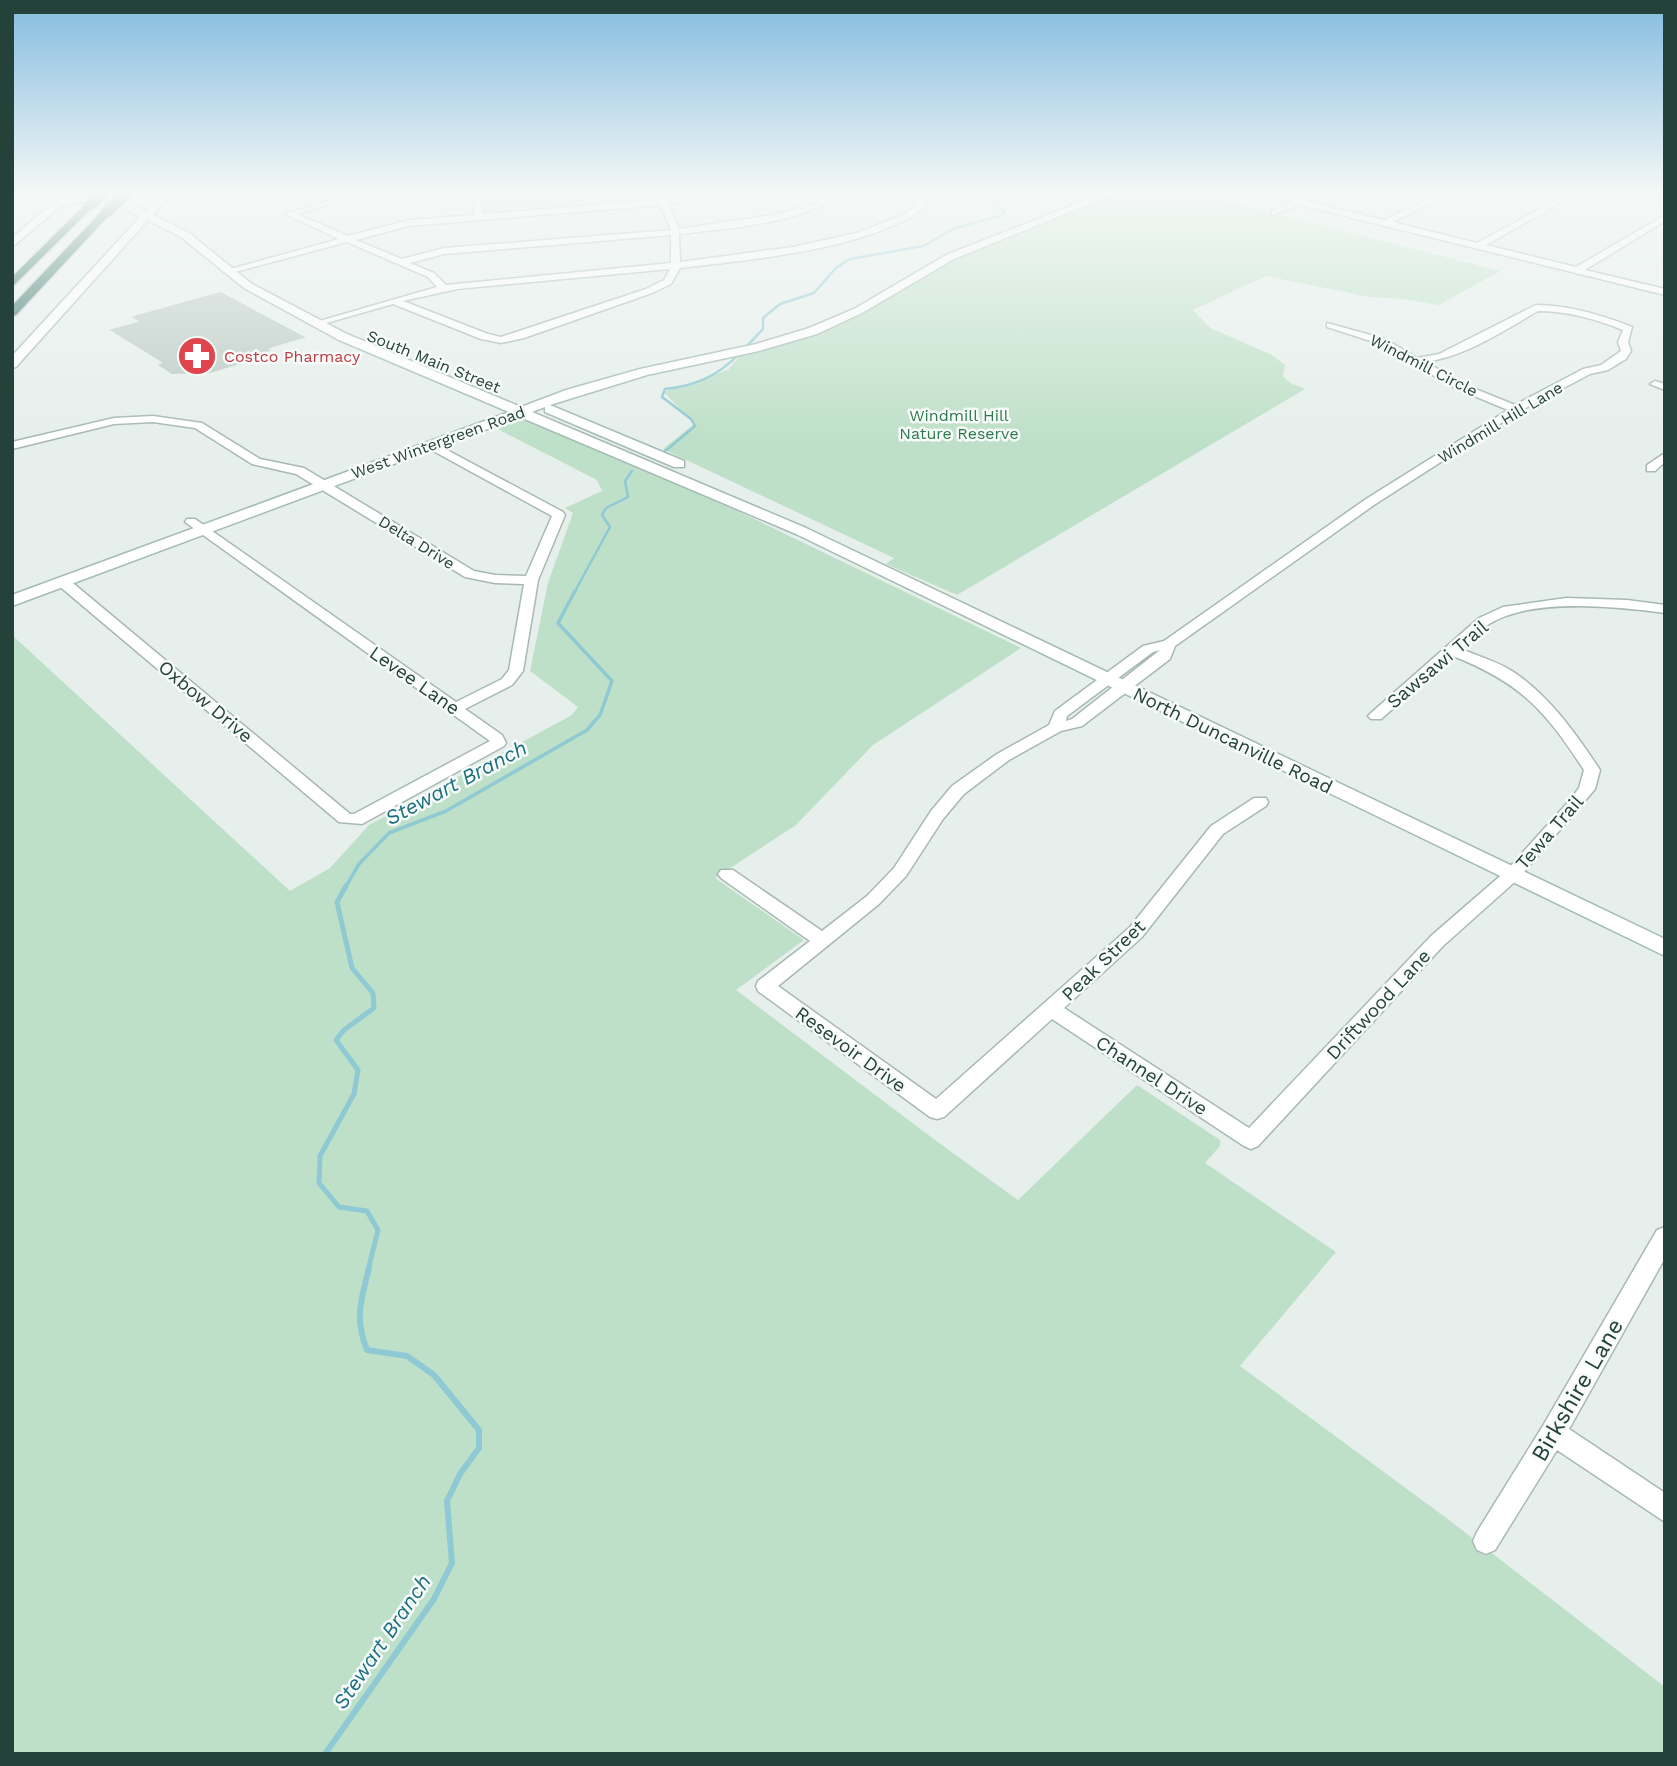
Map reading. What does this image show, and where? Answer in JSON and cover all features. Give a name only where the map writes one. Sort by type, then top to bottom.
[{"type":"highway","points":[[12,313],[49,273]]},
{"type":"street","points":[[12,364],[93,273]]},
{"type":"street","name":"South Main Street","points":[[232,273],[319,324],[397,359],[687,467]]},
{"type":"street","name":"South Main Street","points":[[250,273],[337,319],[474,377],[523,405],[670,475]]},
{"type":"street","points":[[427,273],[435,277],[444,288]]},
{"type":"street","points":[[319,324],[444,288],[598,273]]},
{"type":"street","points":[[395,301],[485,337],[510,338],[661,286],[673,273]]},
{"type":"street","name":"West Wintergreen Road","points":[[12,588],[197,526],[619,370],[767,345],[813,331],[858,311],[921,273]]},
{"type":"street","points":[[1591,273],[1665,292]]},
{"type":"street","points":[[267,295],[281,292]]},
{"type":"street","name":"West Wintergreen Road","points":[[712,356],[788,333],[869,303]]},
{"type":"street","name":"Windmill Hill Lane","points":[[765,986],[873,900],[900,872],[937,815],[958,790],[1003,757],[1056,727],[1077,723],[1114,683],[1165,656],[1169,644],[1370,502],[1516,409],[1622,357],[1626,351],[1623,342],[1628,329],[1606,320],[1553,308],[1536,308],[1491,334],[1441,357],[1415,361]]},
{"type":"street","name":"Windmill Circle","points":[[1331,325],[1381,341],[1459,386],[1516,409]]},
{"type":"street","points":[[397,359],[414,353]]},
{"type":"street","points":[[430,373],[447,373],[463,380],[474,377]]},
{"type":"street","name":"West Wintergreen Road","points":[[318,481],[430,445],[523,405]]},
{"type":"street","name":"Delta Drive","points":[[12,446],[95,424],[132,419],[171,420],[201,426],[256,462],[300,471],[470,574],[495,579],[531,580]]},
{"type":"street","points":[[430,445],[559,515],[531,580],[516,671],[507,682],[455,708]]},
{"type":"street","points":[[1651,468],[1665,456]]},
{"type":"street","points":[[670,475],[687,467]]},
{"type":"street","name":"North Duncanville Road","points":[[687,467],[759,504],[801,531]]},
{"type":"street","name":"North Duncanville Road","points":[[670,475],[758,515],[801,531],[1665,948]]},
{"type":"street","name":"West Wintergreen Road","points":[[12,601],[197,526]]},
{"type":"street","name":"Levee Lane","points":[[197,526],[497,738],[498,743],[356,820],[349,819]]},
{"type":"street","name":"Oxbow Drive","points":[[63,582],[349,819]]},
{"type":"street","name":"Sawsawi Trail","points":[[1376,716],[1484,621],[1508,610],[1566,602],[1627,604],[1665,610]]},
{"type":"street","name":"Tewa Trail","points":[[1452,650],[1514,679],[1535,698],[1568,736],[1592,770],[1587,789],[1576,804],[1512,874]]},
{"type":"street","name":"Peak Street","points":[[937,1111],[1136,932],[1217,830],[1260,802]]},
{"type":"street","points":[[727,874],[823,940]]},
{"type":"street","name":"Driftwood Lane","points":[[1251,1140],[1437,941],[1512,874]]},
{"type":"street","name":"Resevoir Drive","points":[[765,986],[937,1111]]},
{"type":"street","name":"Channel Drive","points":[[1052,1010],[1251,1140]]},
{"type":"street","name":"Birkshire Lane","points":[[1486,1541],[1662,1247]]},
{"type":"street","points":[[1553,1433],[1665,1509]]},
{"type":"green space","name":"Windmill Hill Nature Reserve","points":[[930,273],[1496,273],[1439,305],[1369,297],[1266,276],[1193,310],[1210,328],[1272,355],[1285,365],[1283,376],[1290,383],[1305,389],[957,595],[886,564],[894,558],[663,449],[694,424],[664,392],[728,370],[746,348],[854,315]]},
{"type":"green space","points":[[516,421],[531,421],[638,468],[645,466],[1021,648],[873,745],[796,825],[715,878],[804,940],[736,990],[1018,1200],[1137,1085],[1220,1140],[1220,1146],[1205,1163],[1336,1252],[1240,1366],[1449,1520],[1665,1687],[1665,1754],[12,1754],[12,635],[290,891],[330,868],[369,825],[572,715],[578,707],[530,671],[548,583],[573,513],[565,508],[602,491],[597,480],[496,428]]},
{"type":"building","points":[[220,293],[303,337],[266,348],[269,350],[252,356],[256,358],[210,372],[172,373],[160,365],[165,363],[112,330],[142,322],[134,317]]},
{"type":"waterway","name":"Stewart Branch","points":[[745,348],[763,329],[763,318],[780,304],[814,293],[831,273]]},
{"type":"waterway","name":"Stewart Branch","points":[[663,453],[695,426],[691,419],[662,397],[665,389],[705,379],[739,354]]},
{"type":"waterway","name":"Stewart Branch","points":[[574,593],[610,527],[602,515],[606,508],[628,497],[625,481],[632,471]]},
{"type":"waterway","name":"Stewart Branch","points":[[345,888],[359,864],[389,833],[446,811],[587,730],[600,715],[612,681],[558,623],[575,591]]},
{"type":"waterway","name":"Stewart Branch","points":[[346,886],[337,902],[352,968],[373,993],[374,1008],[344,1030],[336,1040],[358,1070],[354,1094],[320,1156],[319,1183],[339,1207],[367,1211],[378,1230],[368,1270]]},
{"type":"waterway","name":"Stewart Branch","points":[[325,1754],[434,1599],[452,1563],[447,1501],[460,1474],[479,1448],[479,1430],[434,1375],[407,1356],[367,1350],[360,1318],[361,1300],[369,1268]]},
{"type":"place","name":"Costco Pharmacy","points":[[197,356]]}]
